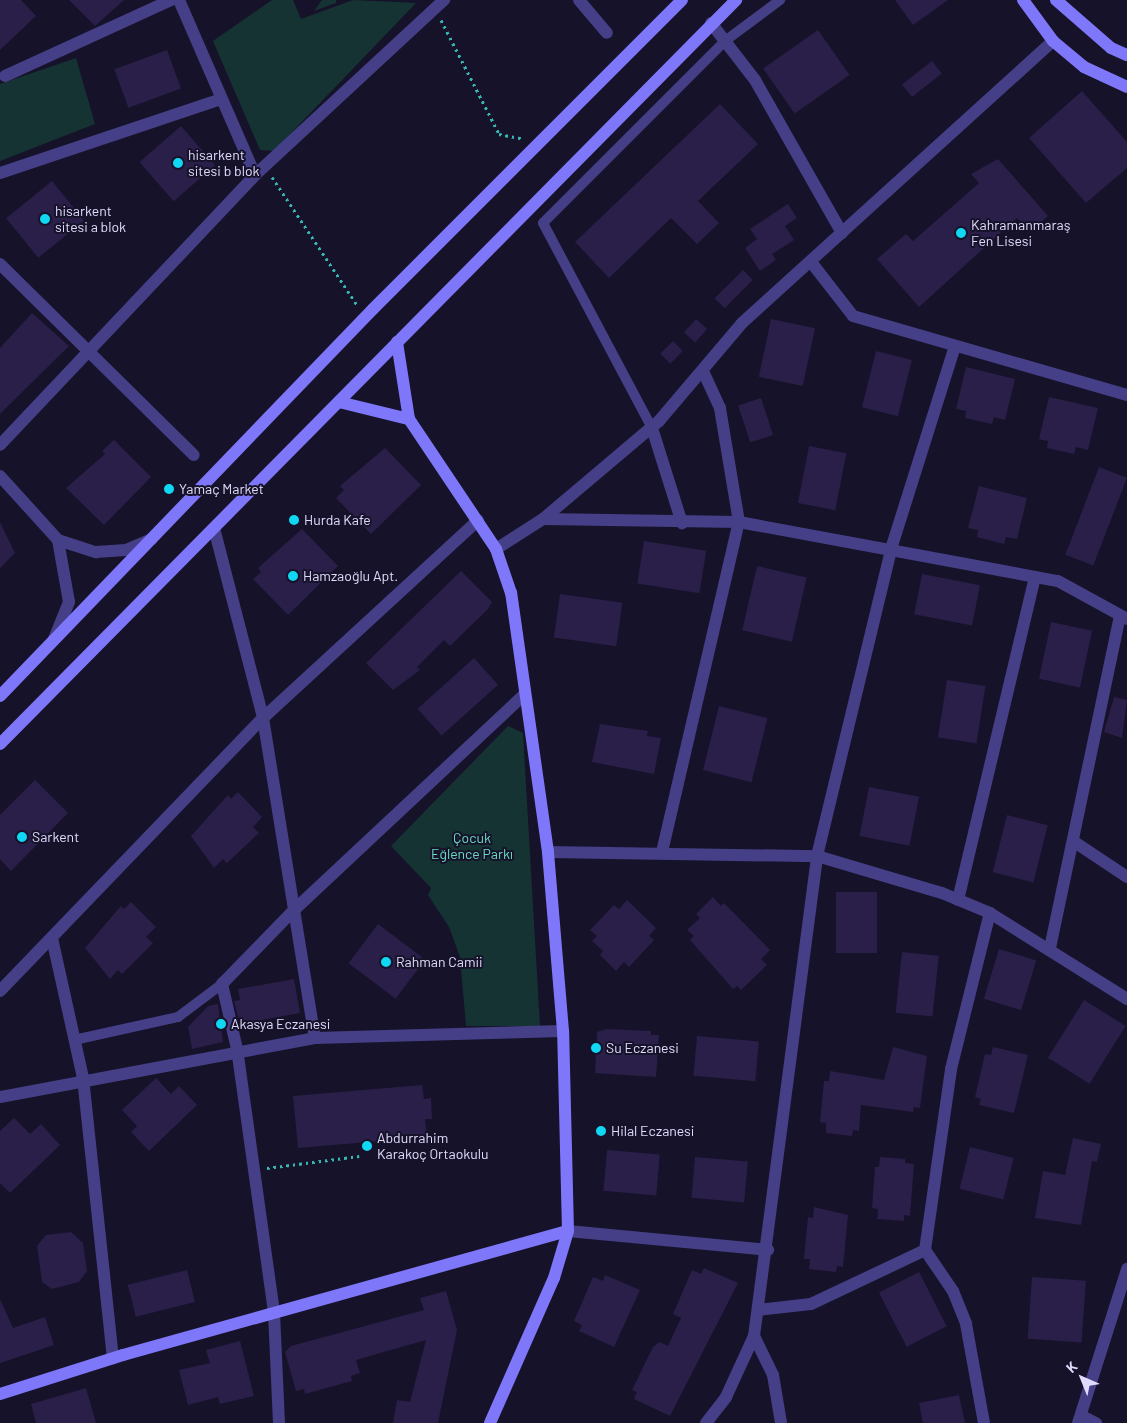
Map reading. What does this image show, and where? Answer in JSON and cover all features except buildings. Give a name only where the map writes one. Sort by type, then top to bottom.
[{"type":"street","points":[[5,76],[171,0]]},
{"type":"street","points":[[179,0],[255,175]]},
{"type":"street","points":[[579,0],[607,33]]},
{"type":"street","points":[[0,696],[155,538],[365,318],[538,142],[682,0]]},
{"type":"street","points":[[0,744],[711,23],[736,0]]},
{"type":"street","points":[[1023,0],[1052,41],[1084,67],[1127,87]]},
{"type":"street","points":[[1057,0],[1111,48],[1127,55]]},
{"type":"street","points":[[0,445],[255,175],[438,3]]},
{"type":"street","points":[[711,23],[755,80],[842,233]]},
{"type":"street","points":[[496,549],[543,519],[652,428],[742,323],[1052,41]]},
{"type":"street","points":[[0,174],[222,99]]},
{"type":"street","points":[[810,262],[852,316],[1127,395]]},
{"type":"street","points":[[0,264],[90,350],[194,455]]},
{"type":"street","points":[[397,342],[409,419],[496,549],[511,593],[548,852],[563,1031],[568,1231],[554,1278],[490,1423]]},
{"type":"street","points":[[706,1423],[726,1397],[754,1336],[768,1250],[816,856],[891,548],[955,346]]},
{"type":"street","points":[[662,852],[739,522],[720,408],[703,370]]},
{"type":"street","points":[[339,402],[409,419]]},
{"type":"street","points":[[652,428],[682,522]]},
{"type":"street","points":[[0,476],[58,540],[96,552],[126,550],[155,538]]},
{"type":"street","points":[[543,519],[739,522],[891,548],[1058,581],[1123,617],[1050,948]]},
{"type":"street","points":[[0,991],[263,718],[478,520]]},
{"type":"street","points":[[214,528],[263,718],[315,1038]]},
{"type":"street","points":[[52,643],[69,602],[58,540]]},
{"type":"street","points":[[958,900],[1035,577]]},
{"type":"street","points":[[279,1423],[274,1312],[237,1049],[222,984],[293,911],[526,694]]},
{"type":"street","points":[[1073,841],[1127,877]]},
{"type":"street","points":[[548,852],[662,852],[816,856],[958,900],[990,913],[1050,948],[1127,998]]},
{"type":"street","points":[[984,1423],[966,1324],[953,1291],[926,1250],[951,1069],[990,913]]},
{"type":"street","points":[[52,938],[83,1078],[113,1358]]},
{"type":"street","points":[[0,1097],[83,1078],[237,1049],[315,1038],[563,1031]]},
{"type":"street","points":[[0,1394],[113,1358],[568,1231],[768,1250]]},
{"type":"street","points":[[758,1310],[811,1304],[926,1250]]},
{"type":"street","points":[[1096,1423],[1080,1419],[1127,1269]]},
{"type":"street","points":[[754,1336],[773,1375],[781,1423]]},
{"type":"lane","points":[[652,428],[543,223],[725,41],[780,0]]},
{"type":"lane","points":[[74,1040],[178,1017],[222,984]]},
{"type":"path","points":[[438,3],[498,134],[538,142]]},
{"type":"path","points":[[265,166],[365,318]]},
{"type":"path","points":[[254,1169],[359,1156]]},
{"type":"green space","points":[[272,0],[293,0],[301,19],[353,0],[416,3],[274,151],[260,150],[213,41]]},
{"type":"green space","points":[[322,0],[336,0],[336,3],[314,11]]},
{"type":"green space","points":[[76,58],[95,124],[0,161],[0,84]]},
{"type":"green space","name":"Çocuk Eğlence Parkı","points":[[508,726],[523,733],[540,1026],[466,1026],[460,957],[449,927],[428,895],[431,888],[391,846]]},
{"type":"place","name":"hisarkent sitesi b blok","points":[[178,163]]},
{"type":"place","name":"hisarkent sitesi a blok","points":[[45,219]]},
{"type":"place","name":"Kahramanmaraş Fen Lisesi","points":[[961,233]]},
{"type":"place","name":"Yamaç Market","points":[[169,489]]},
{"type":"place","name":"Hurda Kafe","points":[[294,520]]},
{"type":"place","name":"Hamzaoğlu Apt.","points":[[293,576]]},
{"type":"place","name":"Sarkent","points":[[22,837]]},
{"type":"place","name":"Rahman Camii","points":[[386,962]]},
{"type":"place","name":"Akasya Eczanesi","points":[[221,1024]]},
{"type":"place","name":"Su Eczanesi","points":[[596,1048]]},
{"type":"place","name":"Hilal Eczanesi","points":[[601,1131]]},
{"type":"place","name":"Abdurrahim Karakoç Ortaokulu","points":[[367,1146]]}]
